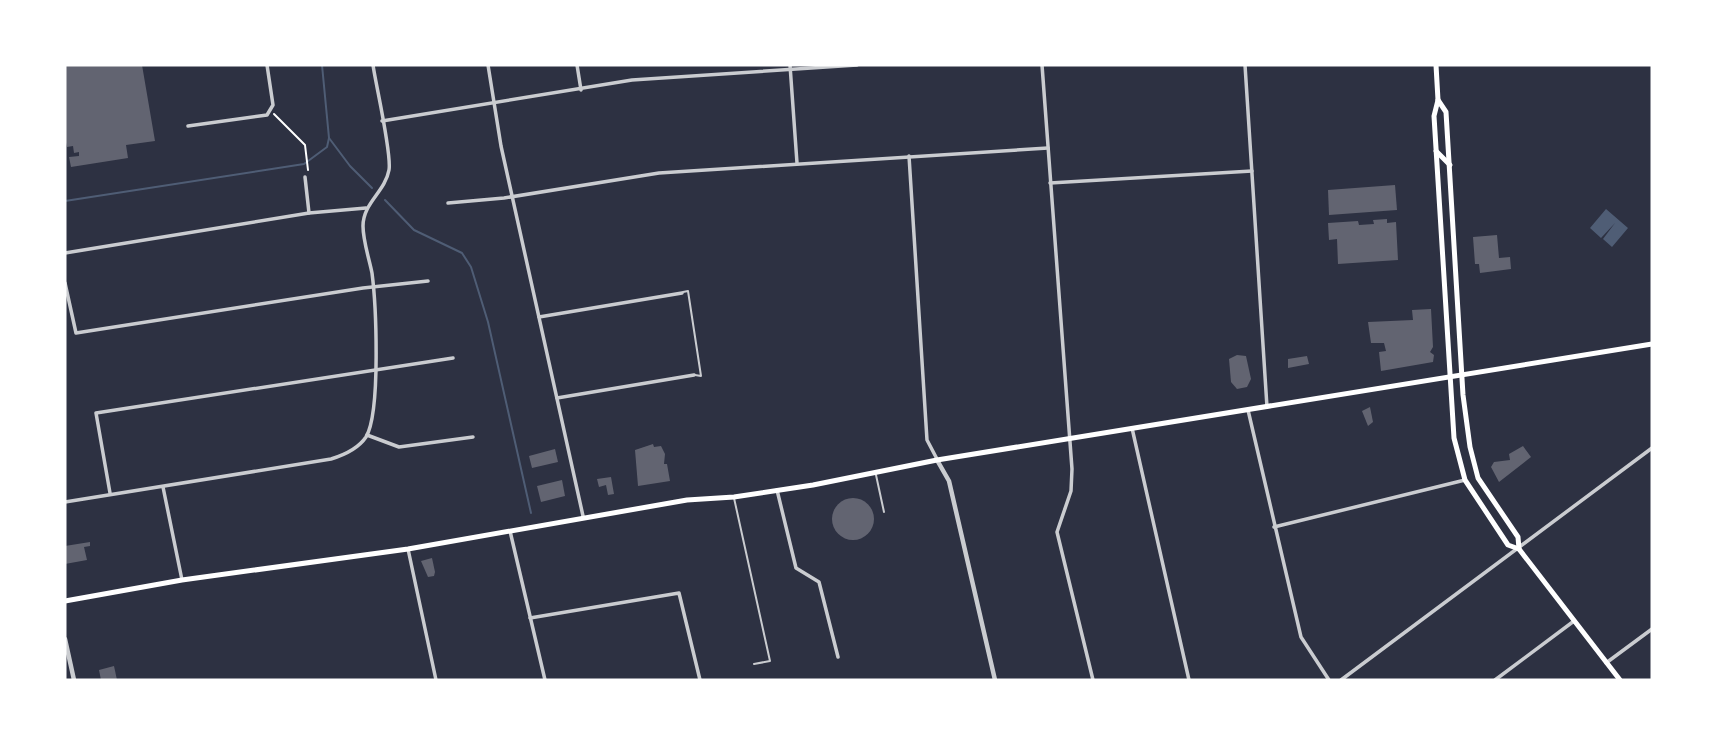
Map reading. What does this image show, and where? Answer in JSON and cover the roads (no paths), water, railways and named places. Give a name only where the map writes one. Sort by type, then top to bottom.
[{"type":"main road","points":[[1436,65],[1438,100],[1434,116],[1448,379],[1454,438],[1465,480],[1508,545],[1518,549],[1619,680]]},
{"type":"main road","points":[[1438,100],[1446,113],[1462,377],[1470,447],[1478,478],[1518,537],[1518,549]]},
{"type":"main road","points":[[1436,151],[1450,165]]},
{"type":"main road","points":[[65,601],[182,580],[408,549],[583,516],[687,500],[734,497],[875,474],[937,460],[1462,377],[1652,344]]},
{"type":"main road","points":[[1465,480],[1478,478]]},
{"type":"street","points":[[188,126],[261,117],[271,111],[273,99],[267,65]]},
{"type":"street","points":[[65,502],[331,458],[353,449],[367,435],[374,404],[373,287],[363,226],[366,208],[382,192],[390,168],[373,65]]},
{"type":"street","points":[[488,65],[538,317],[583,516]]},
{"type":"street","points":[[577,65],[582,90]]},
{"type":"street","points":[[382,121],[632,80],[790,67],[857,65]]},
{"type":"street","points":[[1042,65],[1072,491],[1057,532],[1093,680]]},
{"type":"street","points":[[1245,65],[1267,407]]},
{"type":"street","points":[[790,67],[797,163]]},
{"type":"street","points":[[448,202],[513,196],[659,173],[1048,148]]},
{"type":"street","points":[[909,156],[927,440],[949,481],[995,680]]},
{"type":"street","points":[[1050,183],[1252,171]]},
{"type":"street","points":[[305,177],[309,213]]},
{"type":"street","points":[[65,253],[309,213],[366,208]]},
{"type":"street","points":[[65,283],[76,334],[373,287],[428,281]]},
{"type":"street","points":[[538,317],[682,293]]},
{"type":"street","points":[[110,493],[96,413],[453,358]]},
{"type":"street","points":[[557,398],[694,375]]},
{"type":"street","points":[[1248,410],[1303,646],[1329,680]]},
{"type":"street","points":[[1132,428],[1189,680]]},
{"type":"street","points":[[367,435],[399,447],[473,437]]},
{"type":"street","points":[[1341,680],[1652,448]]},
{"type":"street","points":[[1274,527],[1465,480]]},
{"type":"street","points":[[163,487],[182,580]]},
{"type":"street","points":[[777,490],[796,568],[819,582],[824,593],[838,657]]},
{"type":"street","points":[[510,531],[545,680]]},
{"type":"street","points":[[408,549],[436,680]]},
{"type":"street","points":[[530,618],[679,593],[700,680]]},
{"type":"street","points":[[1496,680],[1574,621]]},
{"type":"street","points":[[1606,663],[1652,629]]},
{"type":"street","points":[[65,639],[74,680]]},
{"type":"lane","points":[[682,293],[688,291],[701,376],[694,375]]},
{"type":"lane","points":[[875,474],[884,512]]},
{"type":"lane","points":[[734,497],[770,661],[754,664]]},
{"type":"water","points":[[1606,209],[1628,228],[1612,247],[1603,239],[1615,223],[1601,238],[1590,228]]},
{"type":"waterway","points":[[65,201],[304,164],[327,147],[329,138],[322,65]]},
{"type":"waterway","points":[[329,138],[350,166],[372,188]]},
{"type":"waterway","points":[[385,200],[414,230],[462,253],[471,267],[488,322],[531,513]]}]
